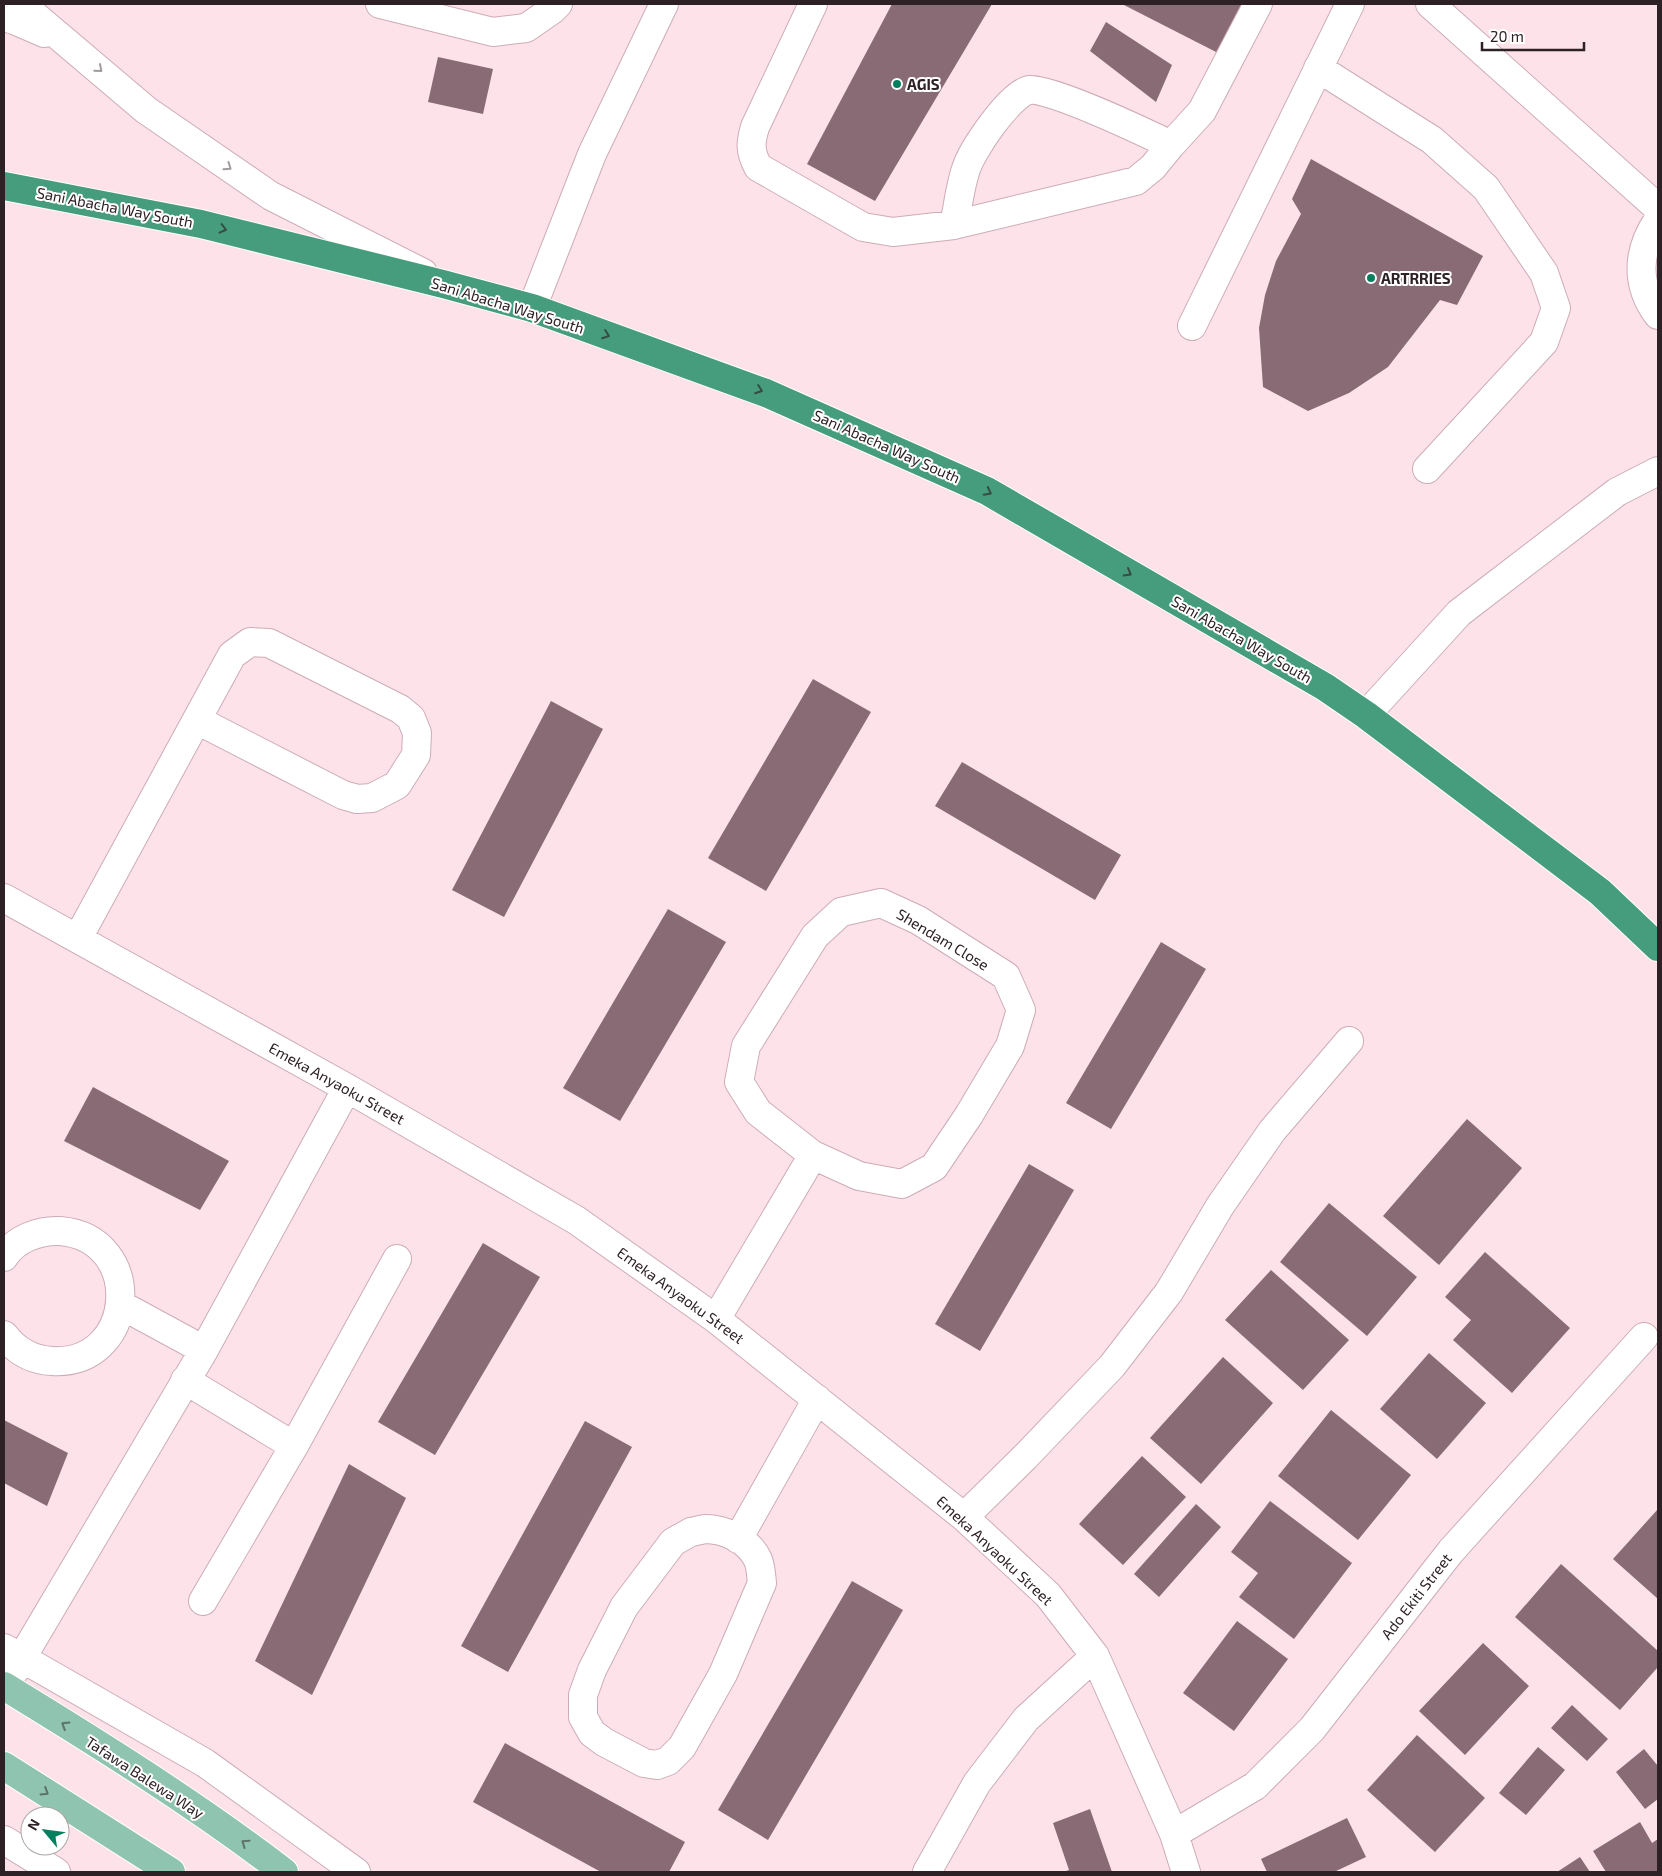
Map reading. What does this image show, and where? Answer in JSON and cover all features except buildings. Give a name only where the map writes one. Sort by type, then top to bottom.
[{"type":"highway","name":"Sani Abacha Way South","points":[[4,186],[201,224],[532,308],[766,392],[987,491],[1317,682],[1366,715],[1600,892],[1658,947]]},
{"type":"main road","name":"Tafawa Balewa Way","points":[[4,1687],[134,1768],[248,1845],[284,1872]]},
{"type":"main road","points":[[4,1766],[171,1872]]},
{"type":"street","points":[[22,4],[146,110],[271,196],[443,284]]},
{"type":"street","points":[[380,4],[493,32],[526,28],[558,4]]},
{"type":"street","points":[[532,308],[592,154],[664,4]]},
{"type":"street","points":[[813,4],[755,127],[750,144],[752,156],[758,167],[863,226],[893,232],[954,225],[1136,181],[1154,167],[1202,111],[1258,4]]},
{"type":"street","points":[[1192,326],[1350,4]]},
{"type":"street","points":[[1430,4],[1658,208]]},
{"type":"street","points":[[4,17],[69,44]]},
{"type":"street","points":[[1318,68],[1432,140],[1486,188],[1544,273],[1556,308],[1544,342],[1427,469]]},
{"type":"street","points":[[954,225],[966,168],[991,125],[1013,100],[1030,90],[1056,94],[1171,145]]},
{"type":"street","points":[[1658,220],[1649,233],[1642,257],[1642,282],[1651,305],[1658,315]]},
{"type":"street","points":[[1366,715],[1459,613],[1617,492],[1658,471]]},
{"type":"street","points":[[78,938],[232,655],[250,642],[270,643],[400,709],[411,718],[416,733],[416,755],[396,784],[372,798],[357,799],[343,796],[197,720]]},
{"type":"street","name":"Emeka Anyaoku Street","points":[[4,898],[347,1088],[576,1220],[716,1319],[964,1518],[1048,1595],[1095,1656],[1174,1834],[1186,1872]]},
{"type":"street","name":"Shendam Close","points":[[881,903],[918,920],[1006,976],[1021,1010],[1010,1046],[969,1115],[934,1166],[902,1184],[859,1176],[813,1155],[758,1112],[739,1082],[746,1046],[815,936],[840,912],[881,903]]},
{"type":"street","points":[[964,1518],[1112,1366],[1168,1292],[1220,1206],[1272,1131],[1349,1041]]},
{"type":"street","points":[[4,1687],[13,1652],[204,1350],[347,1088]]},
{"type":"street","points":[[716,1319],[813,1155]]},
{"type":"street","points":[[4,1257],[25,1238],[48,1230],[72,1232],[94,1242],[110,1259],[120,1281],[121,1305],[111,1332],[92,1352],[66,1362],[37,1360],[13,1346],[4,1335]]},
{"type":"street","points":[[203,1600],[294,1446],[397,1259]]},
{"type":"street","points":[[121,1305],[204,1350]]},
{"type":"street","name":"Ado Ekiti Street","points":[[1174,1834],[1255,1786],[1312,1729],[1451,1552],[1644,1337]]},
{"type":"street","points":[[185,1380],[294,1446]]},
{"type":"street","points":[[738,1539],[817,1400]]},
{"type":"street","points":[[705,1529],[722,1530],[738,1539],[758,1558],[762,1583],[723,1674],[682,1747],[668,1761],[657,1764],[644,1763],[604,1742],[592,1733],[583,1717],[583,1695],[592,1670],[624,1607],[673,1542],[691,1532],[705,1529]]},
{"type":"street","points":[[13,1652],[205,1763],[356,1872]]},
{"type":"street","points":[[927,1872],[977,1784],[1026,1719],[1095,1656]]},
{"type":"street","points":[[4,1840],[56,1872]]},
{"type":"place","name":"AGIS","points":[[897,84]]},
{"type":"place","name":"ARTRRIES","points":[[1371,278]]}]
